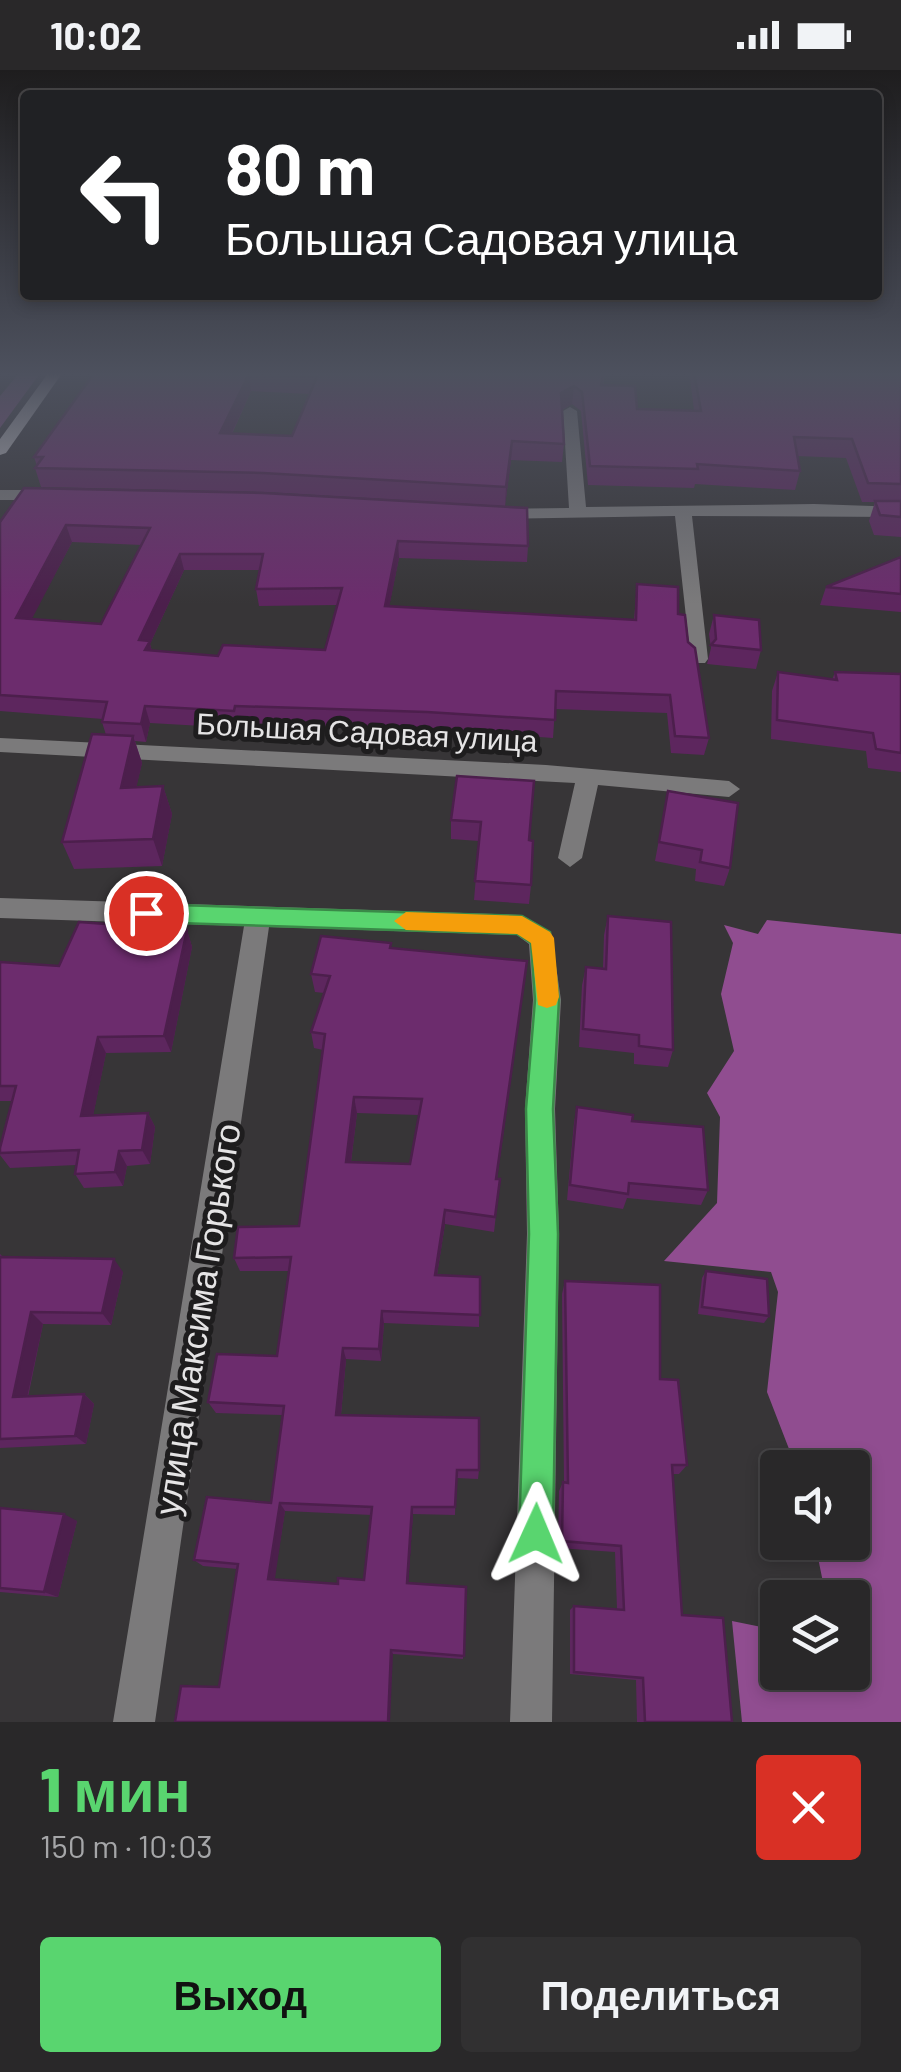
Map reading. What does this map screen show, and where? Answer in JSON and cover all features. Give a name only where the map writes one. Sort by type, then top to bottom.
[{"type":"street","points":[[573,449],[578,514]]},
{"type":"street","points":[[0,495],[75,495]]},
{"type":"street","points":[[682,512],[698,659]]},
{"type":"street","points":[[485,514],[901,512]]},
{"type":"street","name":"Большая Садовая улица","points":[[0,745],[261,756],[729,789]]},
{"type":"street","points":[[570,858],[588,778]]},
{"type":"street","points":[[0,908],[522,925],[542,938],[547,1000],[540,1109],[543,1234],[531,1722]]},
{"type":"street","name":"улица Максима Горького","points":[[134,1722],[258,917]]},
{"type":"shaded area","points":[[767,920],[901,934],[901,1722],[742,1722],[732,1621],[760,1627],[760,1690],[870,1690],[870,1580],[823,1580],[818,1560],[870,1560],[870,1450],[789,1450],[767,1392],[778,1292],[771,1272],[664,1261],[717,1203],[720,1117],[707,1093],[734,1051],[721,994],[733,943],[724,925],[758,934]]},
{"type":"building","points":[[40,449],[511,449],[506,487],[263,473],[35,468],[43,457],[34,457]]},
{"type":"building","points":[[588,449],[796,449],[800,471],[697,464],[698,469],[590,466]]},
{"type":"building","points":[[856,449],[901,449],[901,484],[868,483]]},
{"type":"building","points":[[24,488],[263,493],[527,508],[528,546],[398,541],[385,606],[636,620],[637,584],[678,587],[678,614],[685,615],[688,642],[695,648],[709,738],[675,736],[670,695],[556,691],[555,720],[427,712],[235,706],[234,711],[145,706],[141,724],[102,722],[107,702],[0,695],[0,522]],"holes":[[[66,525],[150,528],[101,624],[16,618]],[[180,554],[263,554],[256,589],[342,588],[325,650],[223,645],[218,656],[145,650],[150,641],[139,640]]]},
{"type":"building","points":[[875,501],[901,501],[901,517],[880,515]]},
{"type":"building","points":[[901,557],[901,594],[826,587]]},
{"type":"building","points":[[714,615],[759,620],[761,650],[711,645],[716,639]]},
{"type":"building","points":[[778,672],[837,680],[835,672],[901,674],[901,753],[876,749],[873,733],[777,720]]},
{"type":"building","points":[[92,734],[133,736],[121,788],[163,786],[153,839],[62,842]]},
{"type":"building","points":[[457,776],[534,781],[529,840],[533,841],[531,885],[475,881],[481,822],[451,820]]},
{"type":"building","points":[[668,791],[738,803],[730,868],[700,862],[702,850],[659,842]]},
{"type":"building","points":[[608,916],[671,922],[673,1050],[639,1046],[639,1035],[583,1029],[586,967],[606,969]]},
{"type":"building","points":[[79,922],[187,930],[164,1036],[98,1037],[81,1116],[148,1113],[142,1150],[119,1151],[115,1172],[75,1174],[79,1150],[0,1153],[16,1086],[0,1086],[0,962],[59,966]]},
{"type":"building","points":[[321,936],[391,943],[390,948],[527,961],[496,1179],[500,1179],[495,1217],[445,1210],[435,1275],[480,1277],[480,1315],[382,1311],[379,1349],[343,1348],[336,1415],[479,1418],[479,1470],[457,1470],[455,1507],[412,1507],[407,1583],[466,1587],[464,1656],[391,1650],[388,1722],[175,1722],[181,1686],[219,1687],[238,1564],[194,1560],[207,1497],[271,1503],[284,1406],[208,1402],[217,1354],[277,1356],[291,1257],[234,1258],[238,1227],[299,1226],[325,1034],[311,1032],[330,976],[311,974]],"holes":[[[354,1097],[422,1099],[410,1164],[346,1162]],[[280,1503],[372,1507],[364,1580],[338,1578],[338,1584],[268,1579]]]},
{"type":"building","points":[[577,1107],[633,1115],[632,1121],[703,1127],[708,1190],[629,1183],[628,1194],[570,1185]]},
{"type":"building","points":[[0,1257],[114,1259],[102,1313],[31,1312],[13,1397],[84,1394],[75,1436],[0,1439]]},
{"type":"building","points":[[706,1271],[767,1279],[769,1316],[702,1307]]},
{"type":"building","points":[[565,1281],[660,1285],[660,1379],[678,1380],[687,1465],[672,1465],[682,1615],[723,1618],[732,1722],[645,1722],[643,1678],[574,1672],[574,1606],[624,1610],[621,1546],[562,1541],[563,1482],[568,1483]]},
{"type":"building","points":[[0,1508],[64,1514],[44,1592],[0,1588]]},
{"type":"slow traffic","points":[[406,921],[522,925],[542,938],[547,997]]},
{"type":"route","points":[[146,913],[522,925],[542,938],[547,1000],[540,1109],[543,1234],[536,1534]]}]
